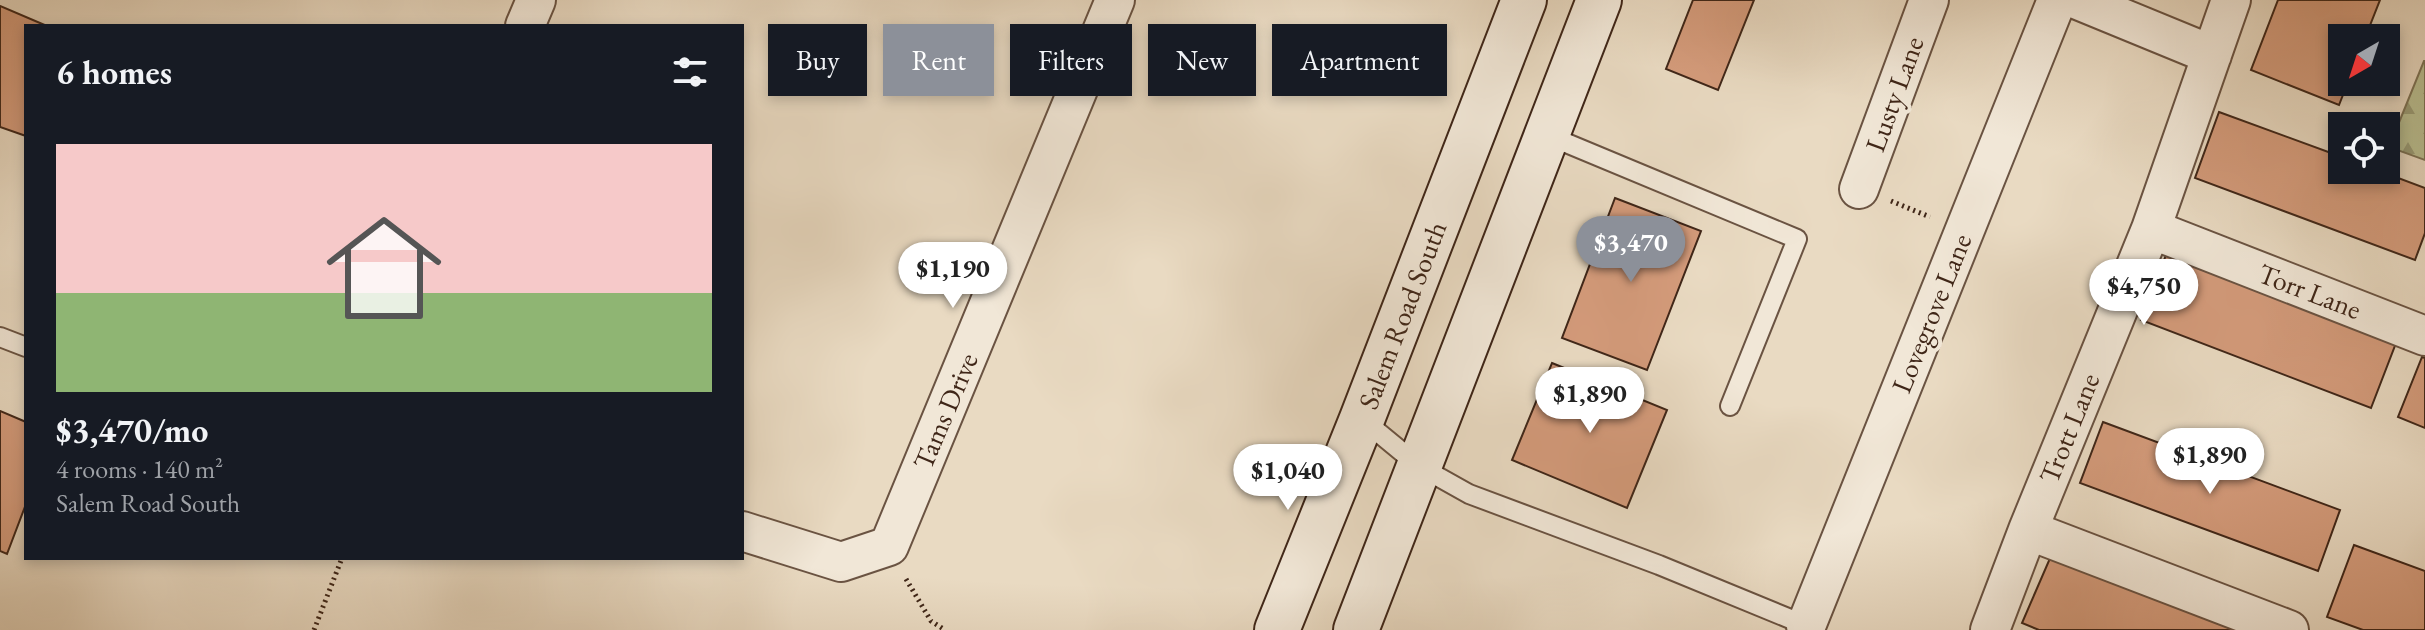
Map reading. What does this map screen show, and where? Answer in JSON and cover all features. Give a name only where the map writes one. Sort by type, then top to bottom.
[{"type":"main road","name":"Salem Road South","points":[[1277,630],[1524,0]]},
{"type":"main road","points":[[1356,630],[1599,0]]},
{"type":"street","points":[[526,24],[536,0]]},
{"type":"street","name":"Tams Drive","points":[[889,546],[1115,0]]},
{"type":"street","name":"Lusty Lane","points":[[1859,189],[1929,0]]},
{"type":"street","name":"Lovegrove Lane","points":[[1811,628],[2057,0]]},
{"type":"street","points":[[2078,0],[2212,55]]},
{"type":"street","name":"Trott Lane","points":[[1990,630],[2151,229],[2231,0]]},
{"type":"street","name":"Torr Lane","points":[[2151,229],[2425,336]]},
{"type":"street","points":[[2028,530],[2289,630]]},
{"type":"street","points":[[744,532],[841,562],[889,546]]},
{"type":"lane","points":[[1547,135],[1797,239],[1730,406]]},
{"type":"lane","points":[[0,337],[24,346]]},
{"type":"lane","points":[[1362,419],[1419,466],[1482,500],[1659,565],[1811,628]]},
{"type":"path","points":[[1859,189],[1964,231]]},
{"type":"path","points":[[889,546],[931,621],[945,630]]},
{"type":"path","points":[[314,630],[341,560]]},
{"type":"green space","points":[[2425,61],[2425,160],[2400,151],[2400,120]]},
{"type":"building","points":[[1693,0],[1754,0],[1718,90],[1666,69]]},
{"type":"building","points":[[2278,0],[2380,0],[2371,24],[2328,24],[2328,96],[2343,96],[2339,105],[2251,70]]},
{"type":"building","points":[[0,6],[42,24],[24,24],[24,135],[0,127]]},
{"type":"building","points":[[2219,112],[2328,152],[2328,184],[2400,184],[2400,179],[2425,188],[2425,233],[2415,260],[2195,178]]},
{"type":"building","points":[[1615,198],[1701,231],[1647,370],[1562,338]]},
{"type":"building","points":[[2166,255],[2396,343],[2371,408],[2141,320]]},
{"type":"building","points":[[2422,357],[2425,358],[2425,428],[2398,417]]},
{"type":"building","points":[[1552,363],[1667,410],[1627,508],[1512,460]]},
{"type":"building","points":[[0,411],[24,421],[24,509],[7,554],[0,551]]},
{"type":"building","points":[[2103,422],[2340,510],[2318,571],[2080,483]]},
{"type":"building","points":[[2354,545],[2425,571],[2425,630],[2363,630],[2327,617]]},
{"type":"building","points":[[2054,549],[2240,630],[2039,630],[2022,623]]}]
